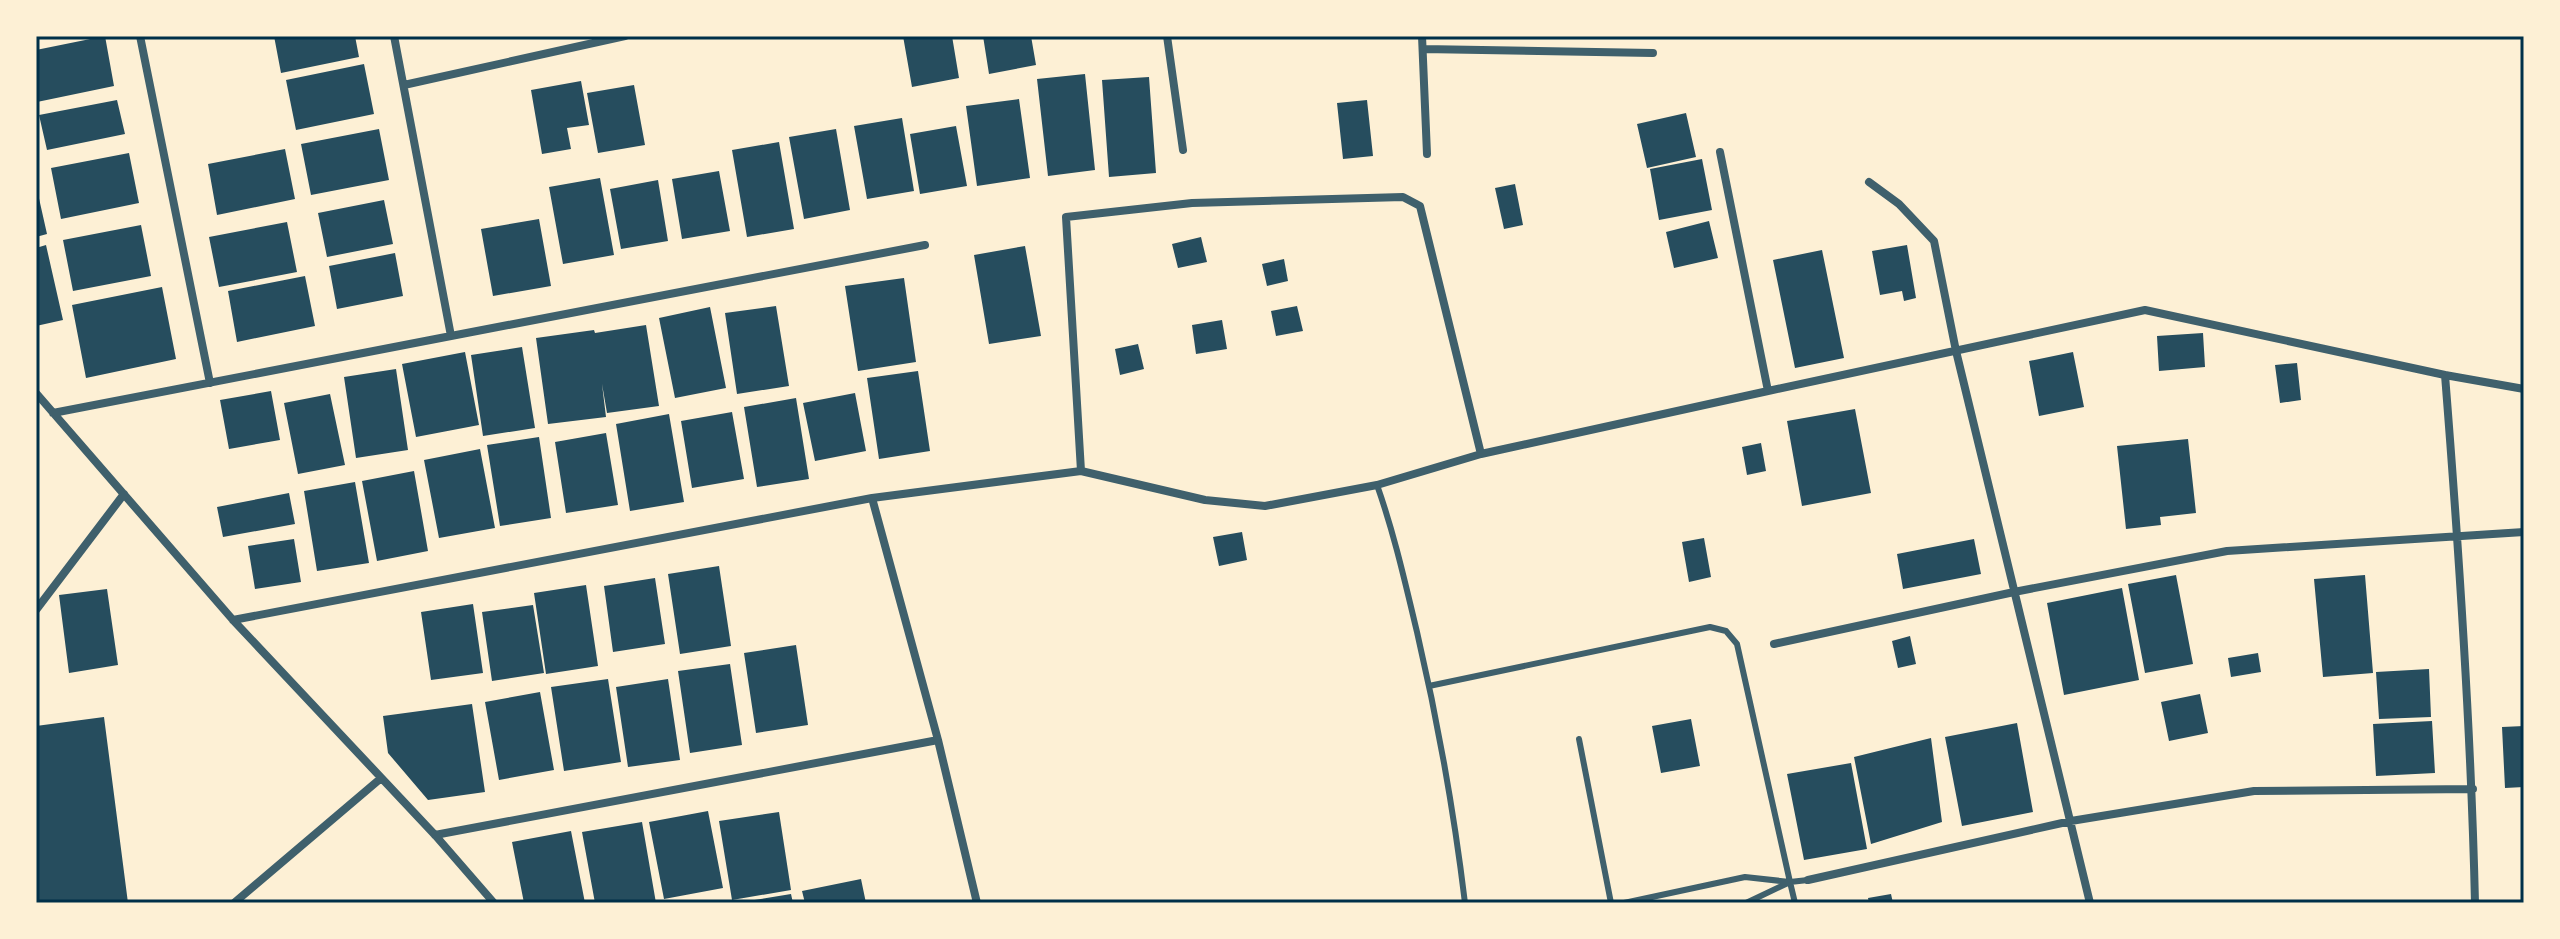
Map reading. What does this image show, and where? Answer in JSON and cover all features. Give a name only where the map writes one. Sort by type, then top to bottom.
[{"type":"street","points":[[140,36],[210,383]]},
{"type":"street","points":[[394,36],[451,336]]},
{"type":"street","points":[[404,85],[625,36]]},
{"type":"street","points":[[1167,36],[1183,150]]},
{"type":"street","points":[[1422,36],[1427,154]]},
{"type":"street","points":[[1423,49],[1653,53]]},
{"type":"street","points":[[1720,152],[1768,391]]},
{"type":"street","points":[[1869,182],[1899,204],[1934,241],[1956,351],[2090,903]]},
{"type":"street","points":[[1081,471],[1066,217],[1192,203],[1403,197],[1420,206],[1481,454]]},
{"type":"street","points":[[53,413],[925,245]]},
{"type":"street","points":[[233,620],[872,498],[1081,471],[1205,500],[1265,506],[1377,485],[1481,454],[2145,310],[2445,375],[2524,389]]},
{"type":"street","points":[[2445,375],[2473,789],[2475,903]]},
{"type":"street","points":[[36,393],[233,620],[435,835],[494,903]]},
{"type":"street","points":[[36,610],[124,494]]},
{"type":"street","points":[[872,498],[938,740],[977,903]]},
{"type":"street","points":[[1774,644],[2014,592],[2227,551],[2524,532]]},
{"type":"street","points":[[435,835],[938,740]]},
{"type":"street","points":[[234,903],[380,779]]},
{"type":"street","points":[[1808,880],[2071,821],[2254,791],[2473,789]]},
{"type":"lane","points":[[1377,485],[1396,545],[1429,686],[1445,762],[1465,903]]},
{"type":"lane","points":[[1429,686],[1710,627],[1726,631],[1737,644],[1795,903]]},
{"type":"lane","points":[[1579,739],[1611,903]]},
{"type":"lane","points":[[1624,903],[1745,877],[1790,882],[1808,880]]},
{"type":"lane","points":[[1746,903],[1790,882]]},
{"type":"building","points":[[105,36],[114,86],[37,102],[36,50]]},
{"type":"building","points":[[274,36],[355,36],[359,57],[281,73]]},
{"type":"building","points":[[903,36],[952,36],[959,78],[912,87]]},
{"type":"building","points":[[983,36],[1031,36],[1036,65],[989,74]]},
{"type":"building","points":[[364,64],[374,114],[296,130],[286,80]]},
{"type":"building","points":[[1085,74],[1095,170],[1048,176],[1037,79]]},
{"type":"building","points":[[1149,77],[1156,173],[1109,177],[1102,80]]},
{"type":"building","points":[[581,81],[589,125],[567,128],[571,149],[542,154],[531,90]]},
{"type":"building","points":[[634,85],[645,145],[598,153],[587,93]]},
{"type":"building","points":[[1019,99],[1030,178],[977,186],[966,106]]},
{"type":"building","points":[[117,100],[125,134],[47,150],[39,115]]},
{"type":"building","points":[[1367,100],[1373,156],[1343,159],[1337,103]]},
{"type":"building","points":[[1686,113],[1696,157],[1647,168],[1637,124]]},
{"type":"building","points":[[902,118],[914,191],[867,199],[854,126]]},
{"type":"building","points":[[956,126],[967,186],[920,194],[910,134]]},
{"type":"building","points":[[379,129],[389,180],[311,195],[301,144]]},
{"type":"building","points":[[836,129],[850,210],[804,219],[789,137]]},
{"type":"building","points":[[779,142],[794,229],[747,237],[732,150]]},
{"type":"building","points":[[285,149],[295,199],[217,215],[208,164]]},
{"type":"building","points":[[129,153],[139,203],[61,219],[51,168]]},
{"type":"building","points":[[1702,159],[1712,210],[1659,220],[1650,169]]},
{"type":"building","points":[[719,171],[730,231],[682,239],[672,179]]},
{"type":"building","points":[[600,178],[614,255],[563,264],[549,187]]},
{"type":"building","points":[[658,180],[668,241],[621,249],[610,189]]},
{"type":"building","points":[[1515,184],[1523,225],[1504,229],[1495,188]]},
{"type":"building","points":[[36,185],[47,234],[36,237]]},
{"type":"building","points":[[384,200],[393,244],[327,257],[318,213]]},
{"type":"building","points":[[539,219],[551,286],[493,296],[481,229]]},
{"type":"building","points":[[1709,221],[1718,258],[1674,268],[1666,232]]},
{"type":"building","points":[[287,222],[297,272],[219,287],[209,237]]},
{"type":"building","points":[[141,225],[151,276],[73,291],[63,240]]},
{"type":"building","points":[[1201,237],[1207,262],[1178,268],[1172,244]]},
{"type":"building","points":[[46,245],[63,320],[36,326],[36,248]]},
{"type":"building","points":[[1907,245],[1916,298],[1904,301],[1902,291],[1880,295],[1872,251]]},
{"type":"building","points":[[1025,246],[1041,336],[989,344],[974,255]]},
{"type":"building","points":[[1822,250],[1844,358],[1795,368],[1773,260]]},
{"type":"building","points":[[395,253],[403,296],[337,309],[329,266]]},
{"type":"building","points":[[1284,259],[1288,281],[1267,286],[1262,264]]},
{"type":"building","points":[[305,276],[315,326],[237,342],[228,291]]},
{"type":"building","points":[[904,278],[916,362],[858,371],[845,286]]},
{"type":"building","points":[[162,287],[176,359],[86,378],[72,305]]},
{"type":"building","points":[[776,306],[789,386],[737,394],[725,313]]},
{"type":"building","points":[[1297,306],[1303,331],[1276,336],[1271,311]]},
{"type":"building","points":[[710,307],[726,388],[675,398],[659,318]]},
{"type":"building","points":[[1222,320],[1227,349],[1196,354],[1192,325]]},
{"type":"building","points":[[646,325],[659,406],[607,413],[602,384],[606,417],[548,424],[536,338]]},
{"type":"building","points":[[2203,333],[2205,367],[2159,371],[2157,336]]},
{"type":"building","points":[[1138,344],[1144,369],[1120,375],[1115,349]]},
{"type":"building","points":[[522,347],[535,428],[483,436],[471,355]]},
{"type":"building","points":[[465,352],[479,425],[416,437],[402,364]]},
{"type":"building","points":[[2073,352],[2084,407],[2039,416],[2029,361]]},
{"type":"building","points":[[2297,363],[2301,400],[2280,403],[2275,365]]},
{"type":"building","points":[[396,369],[408,450],[356,458],[344,377]]},
{"type":"building","points":[[918,371],[930,451],[879,459],[867,378]]},
{"type":"building","points":[[271,391],[280,440],[229,449],[220,400]]},
{"type":"building","points":[[855,393],[866,451],[815,461],[803,403]]},
{"type":"building","points":[[330,394],[345,465],[298,474],[284,403]]},
{"type":"building","points":[[796,398],[809,479],[757,487],[744,407]]},
{"type":"building","points":[[1855,409],[1871,493],[1802,506],[1787,421]]},
{"type":"building","points":[[732,412],[744,479],[692,488],[681,421]]},
{"type":"building","points":[[669,414],[684,502],[630,511],[616,424]]},
{"type":"building","points":[[606,433],[618,505],[566,513],[555,442]]},
{"type":"building","points":[[539,437],[551,518],[500,526],[487,445]]},
{"type":"building","points":[[2188,439],[2196,513],[2160,517],[2161,525],[2126,529],[2117,446]]},
{"type":"building","points":[[1761,443],[1766,471],[1747,475],[1742,447]]},
{"type":"building","points":[[480,449],[495,528],[439,538],[424,460]]},
{"type":"building","points":[[414,471],[428,551],[377,561],[362,481]]},
{"type":"building","points":[[355,482],[369,563],[317,571],[304,491]]},
{"type":"building","points":[[289,493],[295,524],[223,537],[217,507]]},
{"type":"building","points":[[1242,532],[1247,560],[1219,566],[1213,537]]},
{"type":"building","points":[[1704,538],[1711,577],[1689,582],[1682,542]]},
{"type":"building","points":[[294,539],[301,582],[255,589],[248,546]]},
{"type":"building","points":[[1974,539],[1981,574],[1903,589],[1897,554]]},
{"type":"building","points":[[719,566],[731,646],[680,654],[668,574]]},
{"type":"building","points":[[2176,575],[2193,664],[2145,673],[2128,584]]},
{"type":"building","points":[[2365,575],[2373,673],[2323,677],[2314,579]]},
{"type":"building","points":[[655,578],[665,644],[613,652],[604,586]]},
{"type":"building","points":[[586,585],[598,666],[546,674],[534,593]]},
{"type":"building","points":[[2122,588],[2139,680],[2064,695],[2047,603]]},
{"type":"building","points":[[107,589],[118,665],[69,673],[59,595]]},
{"type":"building","points":[[473,604],[483,673],[431,680],[421,612]]},
{"type":"building","points":[[533,605],[544,673],[492,681],[482,612]]},
{"type":"building","points":[[1910,636],[1916,664],[1898,668],[1892,641]]},
{"type":"building","points":[[796,645],[808,725],[756,733],[744,653]]},
{"type":"building","points":[[2258,653],[2261,672],[2231,677],[2228,658]]},
{"type":"building","points":[[730,664],[742,745],[690,753],[678,671]]},
{"type":"building","points":[[2429,669],[2431,717],[2379,719],[2376,672]]},
{"type":"building","points":[[608,679],[621,762],[564,771],[551,687]]},
{"type":"building","points":[[668,679],[680,760],[628,767],[616,687]]},
{"type":"building","points":[[540,692],[554,770],[499,780],[485,702]]},
{"type":"building","points":[[2200,694],[2208,733],[2169,741],[2161,702]]},
{"type":"building","points":[[472,704],[485,792],[428,800],[388,753],[383,716]]},
{"type":"building","points":[[104,717],[128,903],[36,903],[36,726]]},
{"type":"building","points":[[1691,719],[1700,766],[1661,773],[1652,726]]},
{"type":"building","points":[[2432,721],[2435,773],[2376,776],[2373,724]]},
{"type":"building","points":[[2017,723],[2033,812],[1962,826],[1945,737]]},
{"type":"building","points":[[2524,726],[2524,787],[2505,788],[2502,727]]},
{"type":"building","points":[[1931,738],[1942,822],[1871,844],[1854,757]]},
{"type":"building","points":[[1851,763],[1867,849],[1804,860],[1787,774]]},
{"type":"building","points":[[708,811],[723,888],[664,899],[649,822]]},
{"type":"building","points":[[779,812],[791,890],[732,900],[719,821]]},
{"type":"building","points":[[642,822],[656,903],[595,903],[582,832]]},
{"type":"building","points":[[571,831],[585,903],[524,903],[512,842]]},
{"type":"building","points":[[861,879],[866,903],[805,903],[802,891]]},
{"type":"building","points":[[791,894],[793,903],[748,903],[748,901]]},
{"type":"building","points":[[1891,894],[1893,903],[1869,903],[1868,898]]}]
